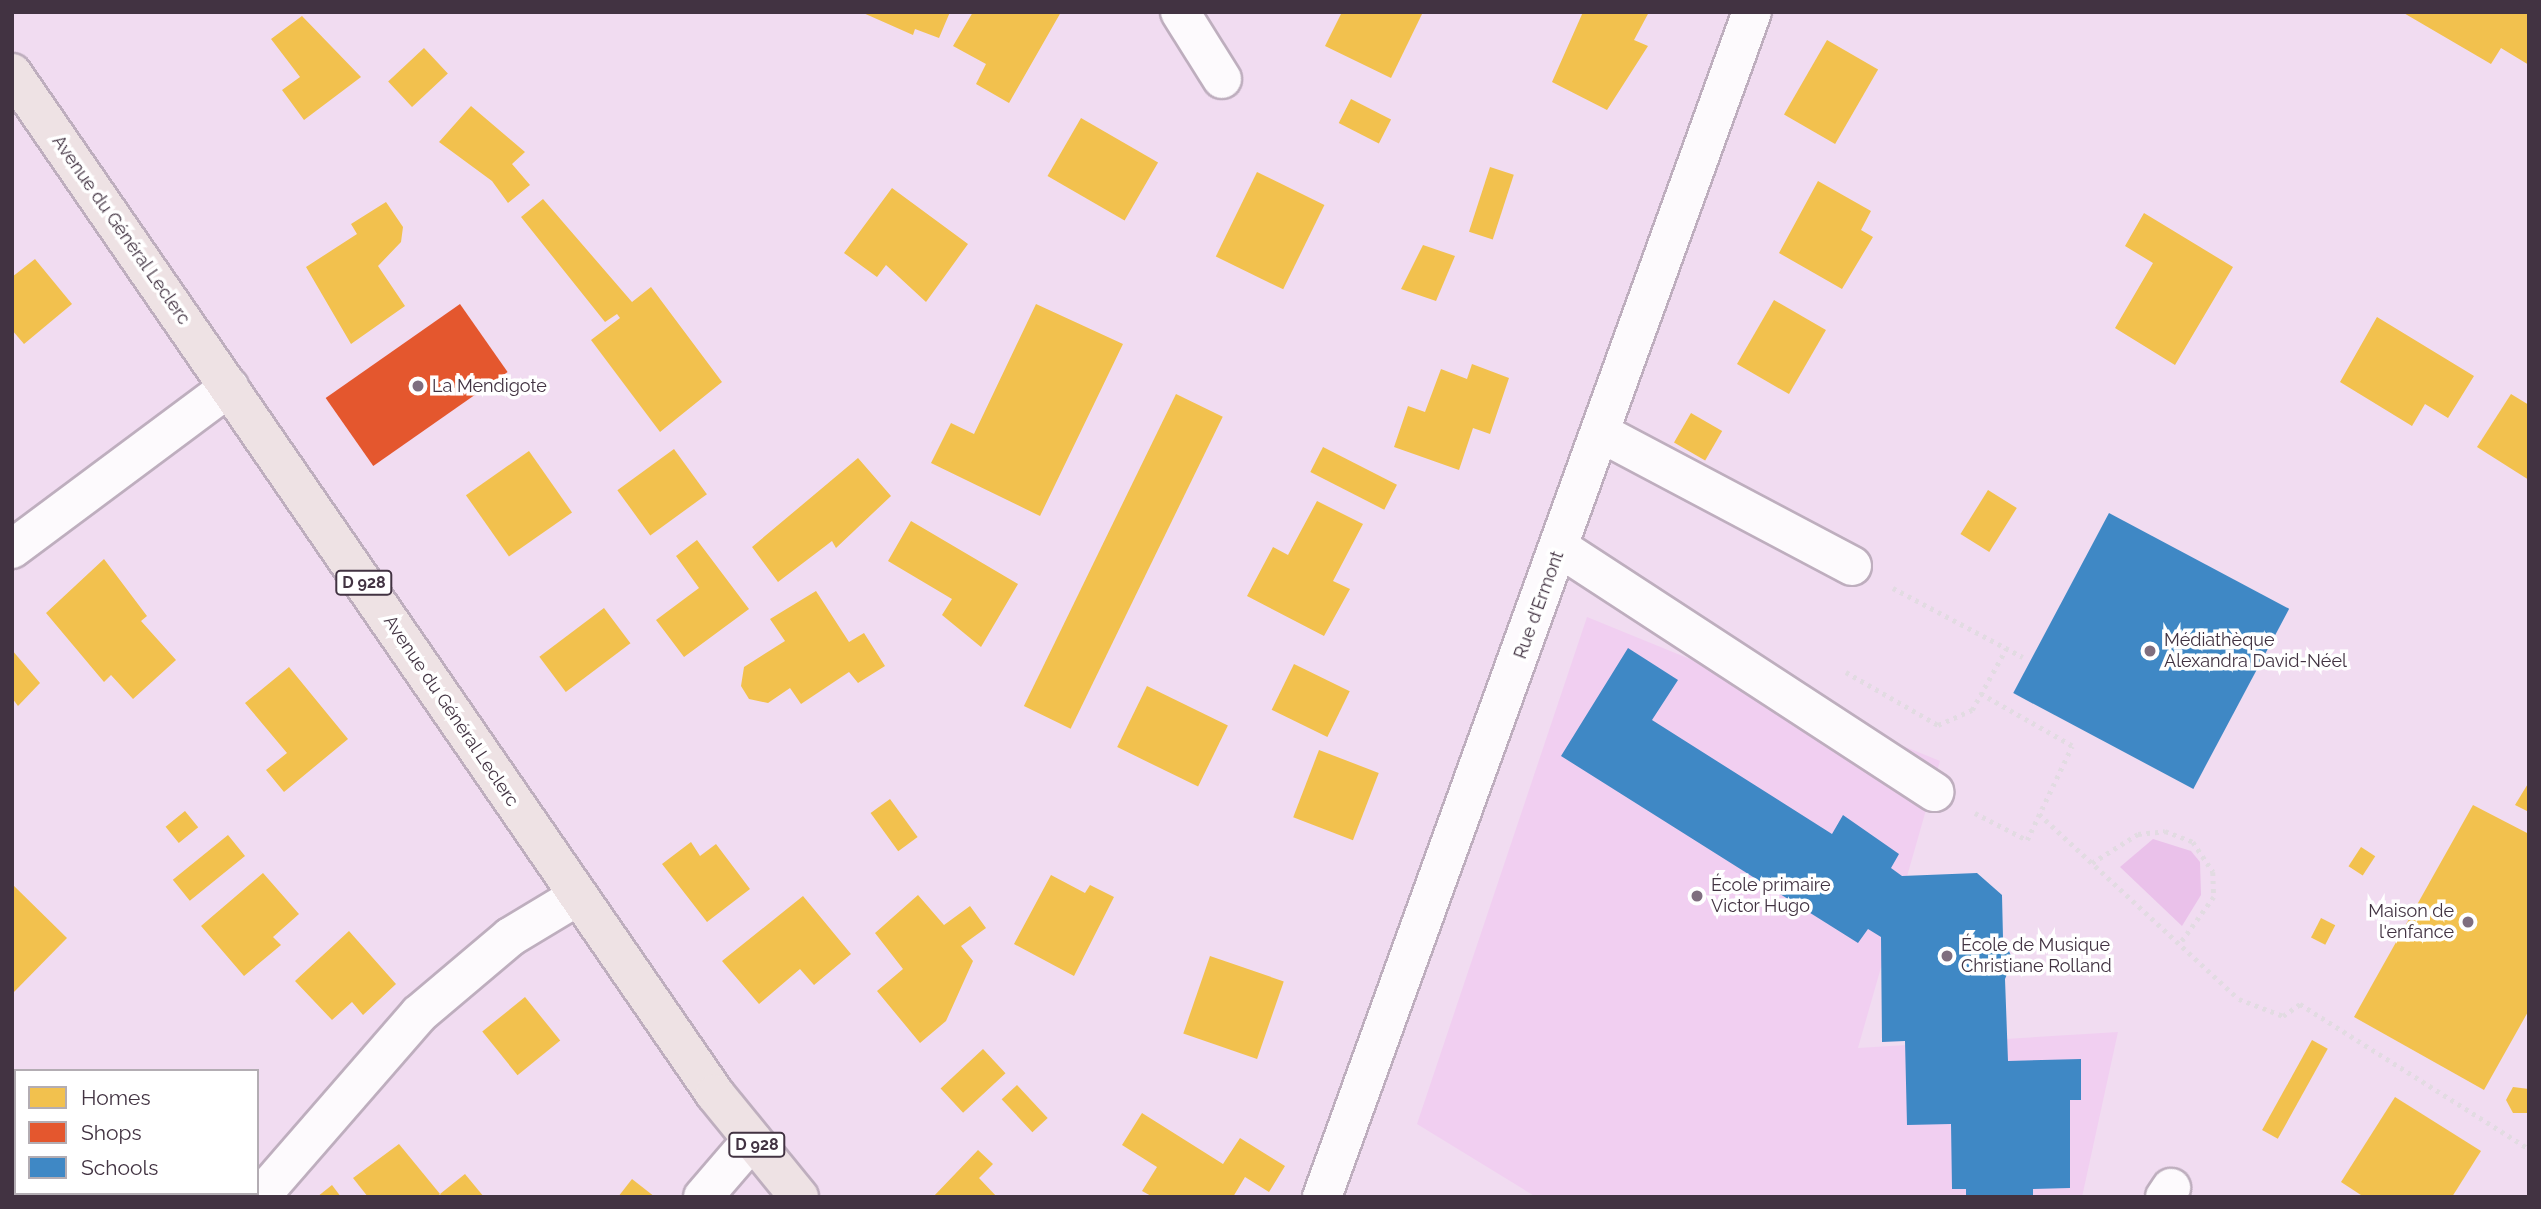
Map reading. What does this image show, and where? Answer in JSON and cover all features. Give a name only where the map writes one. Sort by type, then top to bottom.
[{"type":"main road","name":"Avenue du Général Leclerc","points":[[12,73],[715,1094],[747,1145],[799,1197]]},
{"type":"main road","name":"Avenue du Général Leclerc","points":[[747,1145],[765,1197]]},
{"type":"street","points":[[1180,12],[1222,79]]},
{"type":"street","name":"Rue d'Ermont","points":[[1322,1197],[1560,548],[1752,12]]},
{"type":"street","points":[[12,549],[229,387]]},
{"type":"street","points":[[1601,433],[1852,566]]},
{"type":"street","points":[[1560,548],[1934,792]]},
{"type":"street","points":[[260,1197],[419,1014],[510,937],[578,896]]},
{"type":"street","points":[[703,1197],[747,1145]]},
{"type":"path","points":[[1852,566],[2023,657]]},
{"type":"path","points":[[1842,669],[1938,725],[1972,710],[2006,649]]},
{"type":"path","points":[[1934,792],[2028,840],[2072,746],[1981,694]]},
{"type":"path","points":[[2039,814],[2239,999],[2283,1016],[2300,1004],[2529,1149]]},
{"type":"path","points":[[2092,863],[2138,834],[2165,831],[2193,842],[2213,872],[2214,897],[2180,944]]},
{"type":"shaded area","name":"École primaire Victor Hugo","points":[[1587,617],[1940,761],[1858,1048],[2118,1032],[2082,1197],[1536,1197],[1417,1124]]},
{"type":"shaded area","points":[[2153,839],[2191,851],[2200,862],[2201,895],[2182,926],[2120,867]]},
{"type":"building: Homes","points":[[861,12],[950,12],[939,38],[915,29],[913,35]]},
{"type":"building: Homes","points":[[973,12],[1061,12],[1009,103],[976,84],[986,64],[953,46]]},
{"type":"building: Homes","points":[[1342,12],[1423,12],[1391,78],[1325,46]]},
{"type":"building: Homes","points":[[1583,12],[1649,12],[1634,40],[1648,46],[1607,110],[1552,82]]},
{"type":"building: Homes","points":[[2402,12],[2529,12],[2529,65],[2501,48],[2491,64]]},
{"type":"building: Homes","points":[[302,16],[361,77],[304,120],[282,90],[300,77],[271,39]]},
{"type":"building: Homes","points":[[1827,40],[1878,70],[1835,144],[1784,114]]},
{"type":"building: Homes","points":[[424,48],[448,74],[412,107],[388,81]]},
{"type":"building: Homes","points":[[1351,99],[1391,119],[1379,143],[1339,123]]},
{"type":"building: Homes","points":[[471,106],[525,152],[512,164],[530,185],[508,203],[492,181],[439,142]]},
{"type":"building: Homes","points":[[1081,118],[1158,162],[1125,221],[1048,176]]},
{"type":"building: Homes","points":[[1490,167],[1514,175],[1493,239],[1469,232]]},
{"type":"building: Homes","points":[[1257,172],[1324,205],[1283,289],[1216,256]]},
{"type":"building: Homes","points":[[1818,181],[1871,211],[1861,230],[1873,237],[1842,289],[1779,253]]},
{"type":"building: Homes","points":[[892,188],[968,244],[926,302],[886,265],[877,277],[844,253]]},
{"type":"building: Homes","points":[[543,199],[632,302],[651,287],[722,382],[660,432],[591,340],[620,318],[617,314],[605,322],[521,217]]},
{"type":"building: Homes","points":[[386,202],[403,227],[401,242],[378,266],[405,306],[351,344],[306,267],[357,234],[351,224]]},
{"type":"building: Homes","points":[[2144,213],[2233,267],[2175,365],[2115,328],[2153,263],[2125,246]]},
{"type":"building: Homes","points":[[1423,245],[1455,256],[1436,301],[1401,289]]},
{"type":"building: Homes","points":[[35,259],[72,304],[24,344],[12,330],[12,277]]},
{"type":"building: Homes","points":[[1774,300],[1826,330],[1789,394],[1737,364]]},
{"type":"building: Homes","points":[[1036,304],[1123,344],[1040,516],[931,463],[951,423],[974,434]]},
{"type":"building: Homes","points":[[2377,317],[2474,376],[2448,418],[2425,404],[2412,426],[2340,382]]},
{"type":"building: Homes","points":[[1472,364],[1509,378],[1490,434],[1473,428],[1459,470],[1394,447],[1408,406],[1425,412],[1441,369],[1467,379]]},
{"type":"building: Homes","points":[[1176,394],[1223,417],[1071,729],[1024,706]]},
{"type":"building: Homes","points":[[2511,394],[2529,405],[2529,480],[2477,447]]},
{"type":"building: Homes","points":[[1691,413],[1722,431],[1705,460],[1674,442]]},
{"type":"building: Homes","points":[[1323,447],[1397,485],[1384,510],[1310,472]]},
{"type":"building: Homes","points":[[674,449],[707,494],[650,535],[617,490]]},
{"type":"building: Homes","points":[[529,451],[572,512],[509,557],[466,495]]},
{"type":"building: Homes","points":[[858,458],[891,496],[836,548],[832,541],[778,582],[752,547]]},
{"type":"building: Homes","points":[[1988,490],[2017,508],[1989,552],[1960,534]]},
{"type":"building: Homes","points":[[1317,501],[1363,524],[1333,581],[1350,589],[1324,636],[1247,596],[1273,547],[1288,555]]},
{"type":"building: Homes","points":[[911,521],[1018,584],[981,647],[942,615],[952,599],[888,561]]},
{"type":"building: Homes","points":[[697,540],[749,609],[684,657],[656,620],[699,588],[676,556]]},
{"type":"building: Homes","points":[[104,559],[147,616],[141,621],[176,660],[133,699],[111,675],[104,682],[46,613]]},
{"type":"building: Homes","points":[[816,591],[849,642],[864,633],[885,666],[858,683],[849,672],[801,704],[790,688],[768,703],[749,699],[741,686],[744,667],[785,641],[770,619]]},
{"type":"building: Homes","points":[[604,608],[630,643],[566,692],[539,657]]},
{"type":"building: Homes","points":[[12,650],[40,683],[18,706],[12,698]]},
{"type":"building: Homes","points":[[1294,664],[1350,691],[1327,737],[1272,710]]},
{"type":"building: Homes","points":[[289,667],[348,739],[284,792],[266,770],[287,753],[245,703]]},
{"type":"building: Homes","points":[[1147,686],[1228,725],[1198,787],[1117,747]]},
{"type":"building: Homes","points":[[1319,750],[1379,773],[1353,840],[1293,817]]},
{"type":"building: Homes","points":[[2529,782],[2529,812],[2515,805]]},
{"type":"building: Homes","points":[[890,799],[918,837],[898,851],[871,813]]},
{"type":"building: Homes","name":"Maison de l'enfance","points":[[2473,805],[2529,834],[2529,1010],[2484,1090],[2354,1017]]},
{"type":"building: Homes","points":[[185,811],[198,827],[179,843],[166,827]]},
{"type":"building: Homes","points":[[228,835],[245,856],[190,901],[173,880]]},
{"type":"building: Homes","points":[[691,842],[700,856],[716,844],[750,889],[707,922],[662,864]]},
{"type":"building: Homes","points":[[2361,847],[2375,856],[2363,876],[2348,866]]},
{"type":"building: Homes","points":[[263,873],[299,914],[273,937],[281,945],[244,976],[201,926]]},
{"type":"building: Homes","points":[[1051,875],[1085,893],[1090,885],[1114,897],[1074,976],[1014,944]]},
{"type":"building: Homes","points":[[12,884],[67,938],[12,994]]},
{"type":"building: Homes","points":[[918,895],[944,925],[970,906],[986,928],[961,946],[973,961],[946,1021],[920,1043],[877,991],[903,969],[875,933]]},
{"type":"building: Homes","points":[[803,896],[851,954],[814,985],[800,969],[759,1004],[722,961]]},
{"type":"building: Homes","points":[[2321,918],[2335,925],[2325,945],[2311,938]]},
{"type":"building: Homes","points":[[349,931],[396,984],[363,1015],[352,1002],[332,1020],[295,981]]},
{"type":"building: Homes","points":[[1210,956],[1284,981],[1257,1059],[1183,1034]]},
{"type":"building: Homes","points":[[525,997],[560,1041],[517,1075],[482,1032]]},
{"type":"building: Homes","points":[[2312,1040],[2328,1049],[2278,1139],[2262,1130]]},
{"type":"building: Homes","points":[[983,1049],[1006,1073],[963,1113],[941,1089]]},
{"type":"building: Homes","points":[[1017,1085],[1048,1118],[1032,1132],[1002,1099]]},
{"type":"building: Homes","points":[[2513,1087],[2529,1089],[2529,1113],[2513,1113],[2506,1100]]},
{"type":"building: Homes","points":[[2395,1097],[2481,1151],[2452,1197],[2364,1197],[2341,1182]]},
{"type":"building: Homes","points":[[1142,1113],[1223,1164],[1240,1138],[1285,1166],[1269,1192],[1245,1177],[1233,1197],[1153,1197],[1142,1191],[1157,1167],[1122,1145]]},
{"type":"building: Homes","points":[[399,1144],[440,1194],[437,1197],[368,1197],[353,1178]]},
{"type":"building: Homes","points":[[978,1150],[993,1164],[979,1178],[997,1197],[933,1197]]},
{"type":"building: Homes","points":[[465,1174],[484,1197],[442,1197],[440,1194]]},
{"type":"building: Homes","points":[[632,1179],[655,1197],[618,1197]]},
{"type":"building: Homes","points":[[332,1185],[341,1197],[317,1197]]},
{"type":"building: Homes","points":[[116,1195],[175,1195],[175,1197]]},
{"type":"building: Shops","name":"La Mendigote","points":[[460,304],[508,372],[373,466],[326,398]]},
{"type":"building: Schools","name":"Médiathèque Alexandra David-Néel","points":[[2109,513],[2289,609],[2193,789],[2013,693]]},
{"type":"building: Schools","points":[[1628,648],[1678,680],[1652,720],[1832,834],[1843,815],[1899,854],[1891,868],[1902,876],[1977,873],[2002,895],[2003,938],[2013,960],[2005,979],[2008,1061],[2081,1059],[2081,1100],[2070,1100],[2070,1188],[2033,1189],[2033,1197],[1966,1197],[1966,1189],[1952,1189],[1951,1124],[1907,1125],[1905,1041],[1882,1042],[1881,937],[1868,929],[1858,943],[1561,756]]},
{"type":"place","name":"La Mendigote","points":[[418,386]]},
{"type":"place","name":"Médiathèque Alexandra David-Néel","points":[[2150,651]]},
{"type":"place","name":"École primaire Victor Hugo","points":[[1697,896]]},
{"type":"place","name":"Maison de l'enfance","points":[[2468,922]]},
{"type":"place","name":"École de Musique Christiane Rolland","points":[[1947,956]]}]
